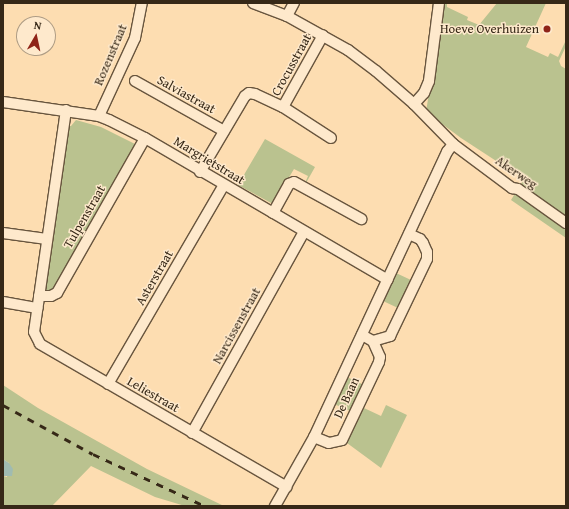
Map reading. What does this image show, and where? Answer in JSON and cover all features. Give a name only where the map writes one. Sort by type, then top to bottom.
[{"type":"street","name":"Rozenstraat","points":[[99,116],[135,38],[142,3]]},
{"type":"street","name":"Akerweg","points":[[253,3],[287,16],[323,35],[376,71],[414,104],[453,144],[512,188],[518,189],[566,223]]},
{"type":"street","points":[[287,16],[294,3]]},
{"type":"street","points":[[414,104],[424,93],[429,81],[439,3]]},
{"type":"street","name":"Crocusstraat","points":[[283,107],[323,35]]},
{"type":"street","name":"Salviastraat","points":[[135,81],[224,131]]},
{"type":"street","name":"Crocusstraat","points":[[200,172],[245,96],[249,93],[255,94],[283,107],[331,138]]},
{"type":"street","name":"Margrietstraat","points":[[3,102],[99,116],[145,138],[200,172],[388,280]]},
{"type":"street","name":"Tulpenstraat","points":[[37,308],[66,110]]},
{"type":"street","name":"Tulpenstraat","points":[[39,296],[51,296],[57,293],[145,138]]},
{"type":"street","name":"De Baan","points":[[275,506],[314,437],[446,152],[453,144]]},
{"type":"street","points":[[273,213],[289,184],[294,182],[361,219]]},
{"type":"street","name":"Asterstraat","points":[[108,384],[224,185]]},
{"type":"street","name":"Narcissenstraat","points":[[192,433],[304,232]]},
{"type":"street","points":[[3,233],[47,239]]},
{"type":"street","points":[[362,335],[374,341],[390,336],[427,259],[427,252],[420,239],[408,234]]},
{"type":"street","points":[[3,302],[37,308]]},
{"type":"street","name":"Leliestraat","points":[[37,308],[34,332],[40,344],[287,487]]},
{"type":"street","name":"De Baan","points":[[314,437],[329,443],[342,440],[379,362],[380,356],[374,341]]},
{"type":"green space","points":[[443,3],[447,3],[447,7],[468,17],[467,20],[479,25],[497,3],[546,3],[526,47],[548,57],[550,53],[558,57],[566,40],[566,46],[559,61],[561,66],[566,69],[566,238],[511,200],[524,179],[461,138],[426,112]]},
{"type":"green space","points":[[76,120],[101,127],[137,145],[54,290],[45,292],[68,126],[71,126]]},
{"type":"green space","points":[[265,139],[315,167],[306,183],[308,176],[294,169],[273,204],[238,185]]},
{"type":"green space","points":[[396,273],[411,280],[413,284],[402,306],[398,308],[383,301]]},
{"type":"green space","points":[[347,377],[362,384],[364,389],[354,409],[350,411],[334,404]]},
{"type":"green space","points":[[3,385],[38,408],[147,469],[224,506],[185,506],[155,497],[91,466],[52,506],[4,506],[3,476],[7,477],[9,463],[3,459]]},
{"type":"green space","points":[[386,405],[407,415],[381,468],[347,443],[364,408],[381,416]]},
{"type":"shaded area","points":[[3,459],[9,463],[13,469],[12,476],[3,476]]},
{"type":"railway","points":[[3,405],[93,454],[205,506]]},
{"type":"place","name":"Hoeve Overhuizen","points":[[547,29]]}]
